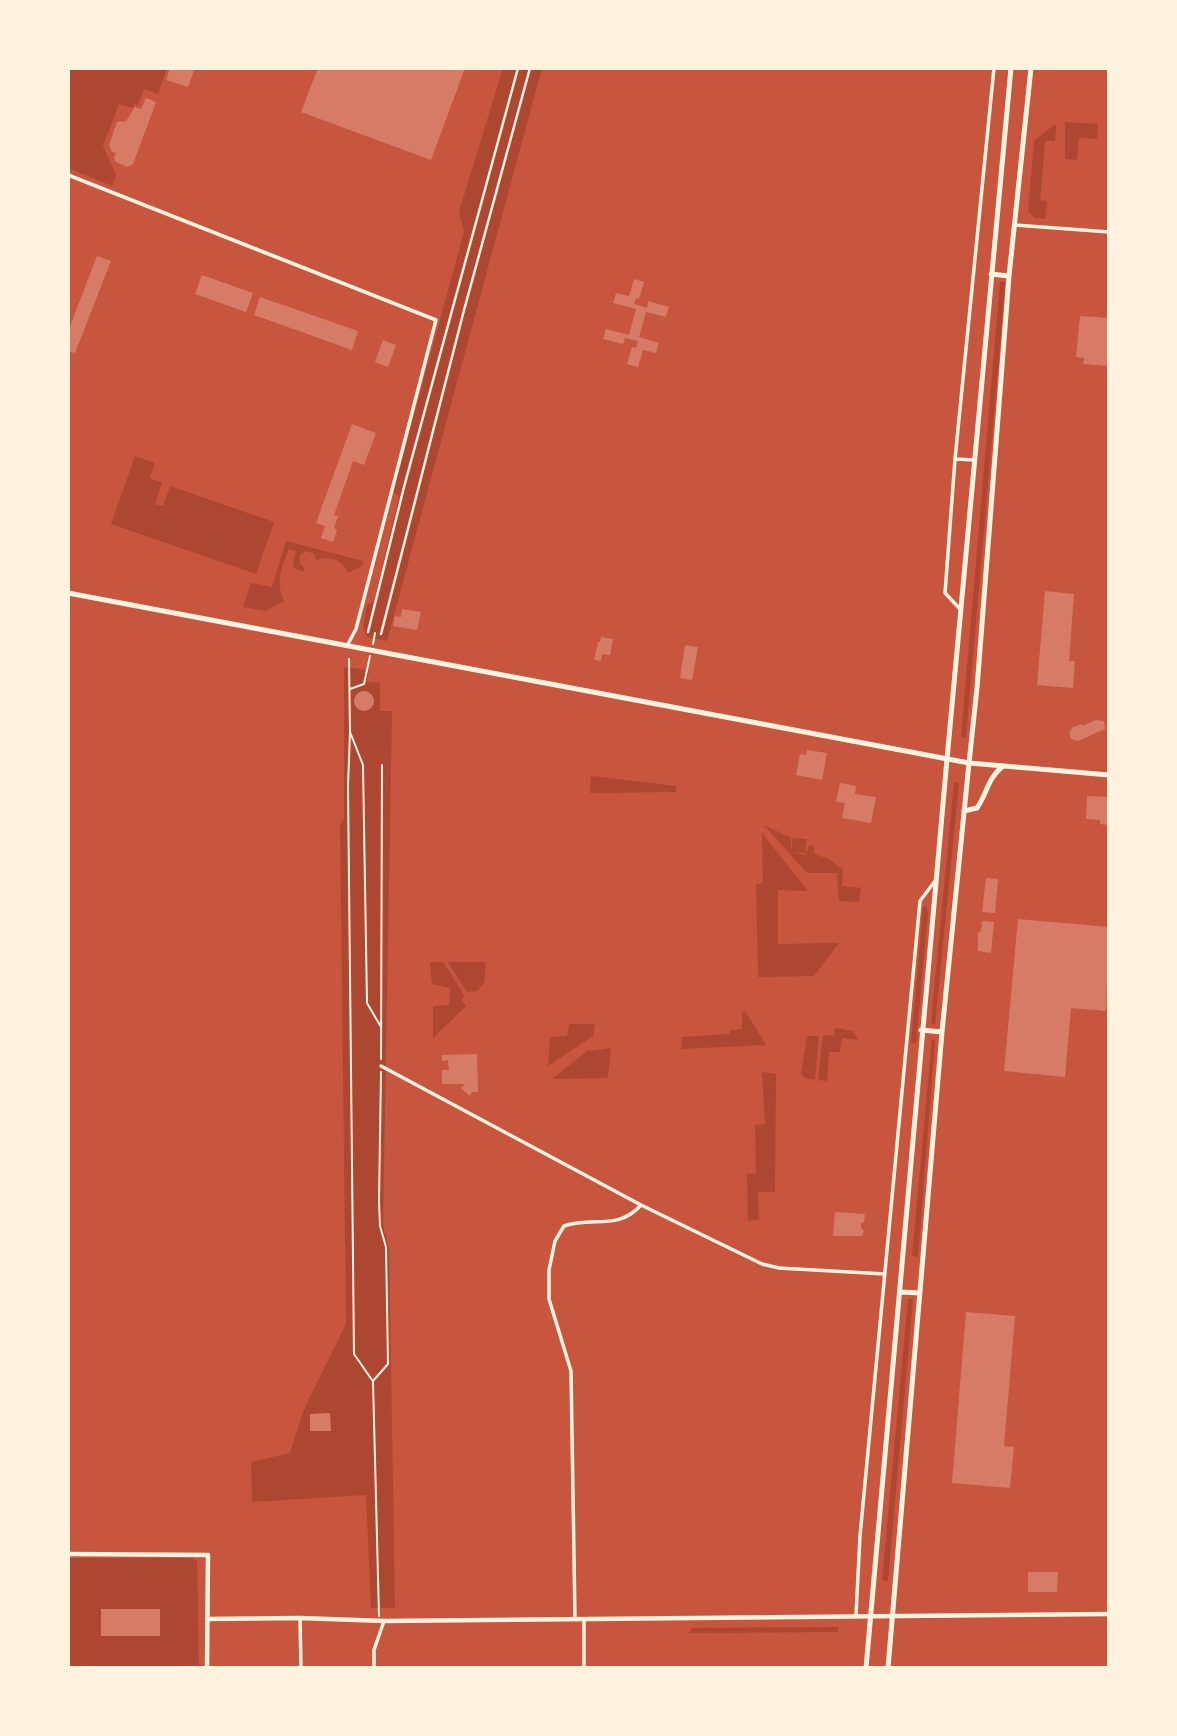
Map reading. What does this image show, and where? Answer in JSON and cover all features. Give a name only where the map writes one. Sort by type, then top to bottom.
[{"type":"main road","points":[[866,1668],[921,1030],[1011,68]]},
{"type":"main road","points":[[888,1668],[942,1032],[977,688],[1009,276],[1031,68]]},
{"type":"main road","points":[[991,274],[1009,276]]},
{"type":"main road","points":[[68,593],[969,763],[1109,775]]},
{"type":"main road","points":[[964,811],[977,808],[990,779],[1003,766]]},
{"type":"main road","points":[[921,1030],[942,1032]]},
{"type":"main road","points":[[900,1292],[920,1293]]},
{"type":"street","points":[[368,632],[404,487],[518,68]]},
{"type":"street","points":[[381,634],[530,68]]},
{"type":"street","points":[[961,610],[945,593],[955,459],[995,68]]},
{"type":"street","points":[[68,175],[436,320],[356,629],[348,644]]},
{"type":"street","points":[[1015,225],[1109,232]]},
{"type":"street","points":[[955,459],[975,460]]},
{"type":"street","points":[[856,1615],[860,1536],[920,901],[935,881]]},
{"type":"street","points":[[381,1066],[641,1205],[770,1266],[885,1274]]},
{"type":"street","points":[[575,1619],[571,1371],[551,1309],[549,1270],[555,1241],[564,1226],[620,1220],[632,1216],[641,1205]]},
{"type":"street","points":[[68,1554],[208,1555],[207,1668]]},
{"type":"street","points":[[207,1619],[381,1621],[1109,1614]]},
{"type":"street","points":[[300,1618],[301,1668]]},
{"type":"street","points":[[584,1619],[584,1668]]},
{"type":"street","points":[[374,1668],[374,1650],[381,1621]]},
{"type":"path","points":[[349,689],[364,684],[375,633]]},
{"type":"path","points":[[349,659],[354,1354],[373,1381],[381,1621]]},
{"type":"path","points":[[350,732],[363,765],[367,1003],[381,1028]]},
{"type":"path","points":[[373,1381],[388,1364],[386,1247],[380,1226],[379,1202],[382,765]]},
{"type":"shaded area","points":[[68,68],[167,68],[158,94],[144,89],[138,105],[134,104],[133,108],[119,104],[103,146],[116,175],[112,186],[68,168]]},
{"type":"shaded area","points":[[503,68],[542,68],[387,641],[367,637],[363,627],[367,605],[374,601],[399,496],[393,492],[464,232],[459,212]]},
{"type":"shaded area","points":[[1065,122],[1098,124],[1097,139],[1079,138],[1077,160],[1065,159]]},
{"type":"shaded area","points":[[1054,125],[1055,141],[1045,141],[1040,200],[1047,201],[1045,219],[1035,218],[1028,212],[1034,141]]},
{"type":"shaded area","points":[[1003,281],[1001,335],[966,737],[963,738],[961,736],[1000,282]]},
{"type":"shaded area","points":[[135,456],[155,463],[150,478],[162,483],[155,504],[163,506],[170,486],[274,522],[256,574],[111,524]]},
{"type":"shaded area","points":[[286,541],[363,561],[362,566],[348,573],[339,561],[331,558],[316,560],[314,554],[307,551],[301,554],[299,559],[305,568],[303,572],[294,568],[296,551],[289,549],[280,580],[284,601],[266,611],[243,607],[251,583],[272,587]]},
{"type":"shaded area","points":[[344,667],[369,670],[367,682],[380,683],[380,711],[392,711],[383,1225],[389,1247],[395,1608],[371,1608],[366,1495],[252,1502],[251,1462],[290,1453],[304,1409],[346,1324],[340,824],[344,819]]},
{"type":"shaded area","points":[[591,776],[676,786],[676,792],[590,793]]},
{"type":"shaded area","points":[[954,782],[959,783],[935,1025],[931,1023]]},
{"type":"shaded area","points":[[764,825],[791,838],[791,850],[793,838],[807,839],[805,853],[791,852],[805,855],[809,845],[814,846],[814,854],[829,859],[843,870],[842,886],[861,888],[859,902],[839,901],[837,873],[807,873]]},
{"type":"shaded area","points":[[762,833],[808,891],[778,890],[778,944],[839,943],[814,976],[758,977],[756,884],[763,883]]},
{"type":"shaded area","points":[[926,905],[928,914],[916,1043],[911,1043],[923,908]]},
{"type":"shaded area","points":[[430,962],[443,962],[464,995],[462,1000],[466,1006],[433,1038],[433,1006],[449,1005],[450,988],[432,984]]},
{"type":"shaded area","points":[[448,962],[486,962],[484,983],[477,991],[467,992]]},
{"type":"shaded area","points":[[742,1012],[746,1012],[766,1045],[681,1049],[682,1037],[729,1034],[730,1030],[742,1029]]},
{"type":"shaded area","points":[[569,1024],[595,1024],[593,1036],[548,1066],[550,1037],[567,1036]]},
{"type":"shaded area","points":[[835,1028],[853,1031],[858,1040],[842,1038],[840,1052],[829,1052],[827,1081],[818,1080],[823,1035],[834,1036]]},
{"type":"shaded area","points":[[807,1036],[819,1036],[815,1080],[805,1078],[801,1073]]},
{"type":"shaded area","points":[[932,1039],[935,1041],[918,1257],[912,1256]]},
{"type":"shaded area","points":[[611,1048],[608,1078],[552,1079],[587,1051]]},
{"type":"shaded area","points":[[762,1072],[776,1074],[775,1192],[758,1192],[759,1219],[748,1221],[747,1174],[756,1173],[755,1125],[765,1124]]},
{"type":"shaded area","points":[[908,1299],[913,1299],[888,1581],[882,1580]]},
{"type":"shaded area","points":[[68,1558],[192,1558],[197,1561],[199,1668],[68,1668]]},
{"type":"shaded area","points":[[838,1627],[838,1632],[689,1633],[692,1628]]},
{"type":"building","points":[[170,68],[195,68],[188,87],[166,80]]},
{"type":"building","points":[[318,68],[465,68],[431,160],[301,112]]},
{"type":"building","points":[[146,98],[156,102],[133,164],[125,168],[126,166],[116,162],[116,153],[112,152],[109,145],[117,122],[126,121],[135,107],[141,109]]},
{"type":"building","points":[[97,256],[111,261],[75,353],[68,351],[68,325],[70,326]]},
{"type":"building","points":[[202,275],[253,293],[246,312],[195,294]]},
{"type":"building","points":[[634,279],[644,282],[639,299],[636,298],[634,304],[647,308],[648,301],[669,307],[666,317],[646,312],[639,337],[659,343],[656,353],[643,350],[638,367],[627,364],[632,347],[636,348],[638,341],[625,338],[623,344],[603,339],[606,329],[629,335],[636,309],[613,303],[616,293],[629,296]]},
{"type":"building","points":[[260,297],[358,331],[352,350],[254,315]]},
{"type":"building","points":[[1080,316],[1108,318],[1109,366],[1083,364],[1084,358],[1076,357]]},
{"type":"building","points":[[383,340],[396,345],[388,367],[375,362]]},
{"type":"building","points":[[352,424],[376,433],[364,465],[353,461],[334,515],[338,516],[333,542],[321,538],[325,526],[316,523]]},
{"type":"building","points":[[1045,591],[1074,594],[1069,661],[1075,661],[1073,688],[1037,685]]},
{"type":"building","points":[[402,609],[421,612],[417,630],[393,626],[395,616],[401,617]]},
{"type":"building","points":[[601,637],[613,639],[610,655],[602,654],[601,661],[594,660],[598,642]]},
{"type":"building","points":[[685,645],[698,647],[692,680],[680,678]]},
{"type":"building","points":[[364,691],[371,694],[374,701],[371,708],[364,711],[357,708],[354,701],[357,694]]},
{"type":"building","points":[[1096,720],[1104,721],[1105,729],[1078,741],[1071,739],[1069,733],[1073,727]]},
{"type":"building","points":[[807,750],[827,753],[822,780],[796,775],[800,754],[806,755]]},
{"type":"building","points":[[840,783],[856,786],[855,794],[876,797],[871,823],[842,818],[845,803],[836,802]]},
{"type":"building","points":[[1087,796],[1109,797],[1109,825],[1100,824],[1100,820],[1086,819]]},
{"type":"building","points":[[986,878],[998,879],[995,913],[982,912]]},
{"type":"building","points":[[1018,919],[1109,927],[1106,1011],[1071,1008],[1065,1077],[1004,1071]]},
{"type":"building","points":[[982,921],[994,922],[991,953],[978,951],[978,933],[981,931]]},
{"type":"building","points":[[477,1054],[478,1092],[472,1092],[470,1096],[461,1088],[465,1084],[442,1084],[442,1070],[449,1070],[448,1060],[442,1061],[442,1055]]},
{"type":"building","points":[[835,1212],[865,1214],[864,1223],[861,1222],[864,1231],[862,1236],[833,1236]]},
{"type":"building","points":[[966,1312],[1015,1316],[1004,1446],[1014,1447],[1010,1488],[952,1483]]},
{"type":"building","points":[[330,1413],[331,1431],[310,1431],[310,1414]]},
{"type":"building","points":[[1028,1572],[1058,1572],[1057,1592],[1028,1592]]},
{"type":"building","points":[[101,1609],[160,1609],[160,1636],[101,1636]]}]
